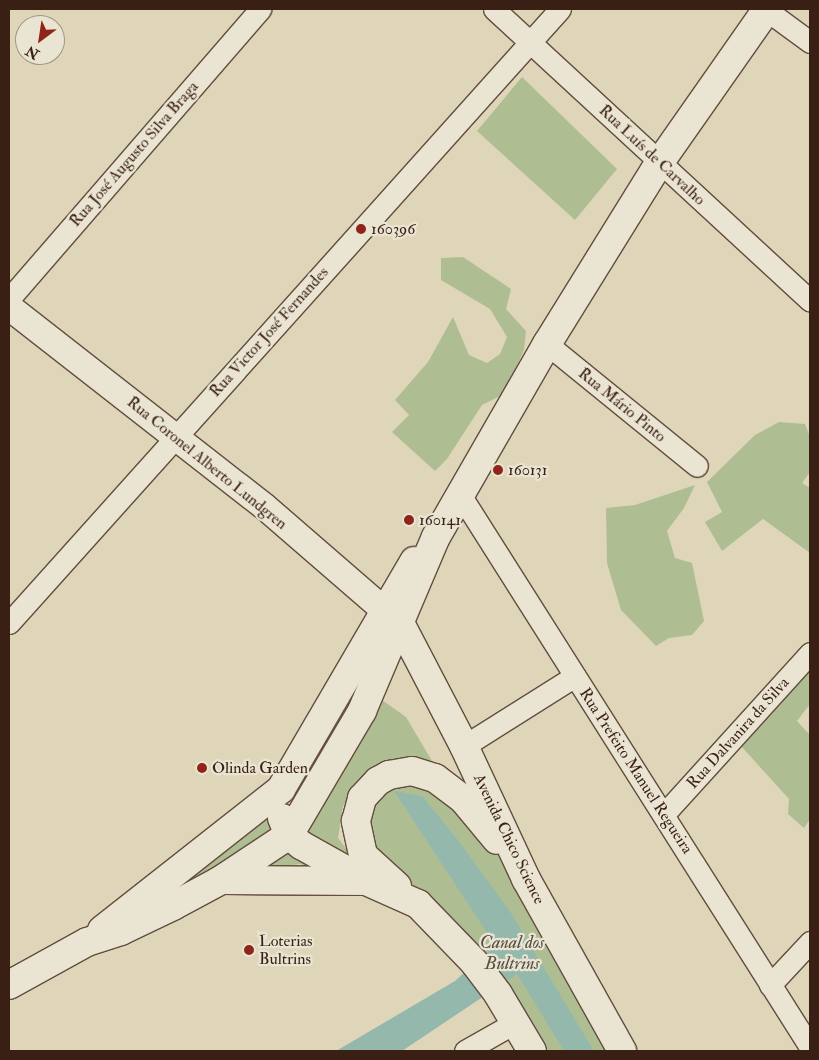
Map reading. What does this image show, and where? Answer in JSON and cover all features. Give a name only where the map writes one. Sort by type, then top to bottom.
[{"type":"main road","points":[[87,942],[280,789],[392,617],[547,344],[660,162],[766,9]]},
{"type":"main road","points":[[9,985],[87,942],[150,919],[222,880],[289,835],[362,711],[392,617]]},
{"type":"main road","name":"Avenida Chico Science","points":[[392,617],[464,746],[526,879],[622,1051]]},
{"type":"main road","points":[[526,879],[481,820],[456,793],[422,772],[402,772],[389,775],[369,789],[358,809],[357,828],[360,850],[366,859],[418,904],[474,962],[498,994],[532,1051]]},
{"type":"main road","points":[[280,789],[280,813],[289,835],[366,881],[418,904]]},
{"type":"main road","points":[[222,880],[366,881]]},
{"type":"street","name":"Rua José Augusto Silva Braga","points":[[9,298],[260,9]]},
{"type":"street","name":"Rua Luís de Carvalho","points":[[494,9],[810,301]]},
{"type":"street","name":"Rua Victor José Fernandes","points":[[9,624],[175,436],[529,41],[560,9]]},
{"type":"street","points":[[766,9],[810,42]]},
{"type":"street","name":"Rua Coronel Alberto Lundgren","points":[[9,307],[265,507],[392,617]]},
{"type":"street","name":"Rua Mário Pinto","points":[[547,344],[697,466]]},
{"type":"street","name":"Rua Prefeito Manuel Regueira","points":[[461,496],[664,812],[810,1047]]},
{"type":"street","name":"Rua Dalvanira da Silva","points":[[664,812],[810,653]]},
{"type":"street","points":[[464,746],[575,676]]},
{"type":"street","points":[[770,985],[810,942]]},
{"type":"street","points":[[466,1051],[516,1022]]},
{"type":"green space","points":[[522,77],[617,169],[575,220],[477,131]]},
{"type":"green space","points":[[463,257],[511,289],[506,309],[526,331],[524,350],[504,394],[482,405],[447,459],[435,471],[392,432],[409,415],[395,400],[428,362],[453,317],[469,355],[487,363],[500,354],[507,337],[490,309],[441,280],[441,258]]},
{"type":"green space","points":[[779,422],[805,424],[810,437],[810,472],[802,483],[810,488],[810,553],[763,519],[722,551],[705,522],[722,512],[707,482],[755,435]]},
{"type":"green space","points":[[695,485],[684,508],[667,531],[675,558],[692,563],[704,621],[692,635],[669,638],[656,646],[621,610],[607,563],[606,508],[635,505]]},
{"type":"green space","points":[[810,668],[810,704],[797,721],[810,735],[810,819],[804,828],[788,814],[789,799],[741,746]]},
{"type":"green space","points":[[382,700],[406,717],[435,766],[359,780],[343,806],[338,838],[364,872],[300,837]]},
{"type":"green space","points":[[415,780],[462,814],[525,887],[614,1051],[542,1051],[497,976],[467,934],[427,895],[373,857],[365,805],[378,791]]},
{"type":"green space","points":[[274,803],[278,834],[146,914]]},
{"type":"green space","points":[[289,842],[334,874],[300,864],[249,871]]},
{"type":"water","name":"Canal dos Bultrins","points":[[394,791],[422,796],[458,840],[511,913],[594,1051],[564,1051],[517,974],[402,1051],[336,1051],[455,981],[495,945]]},
{"type":"place","name":"160396","points":[[361,229]]},
{"type":"place","name":"160131","points":[[498,470]]},
{"type":"place","name":"160141","points":[[409,520]]},
{"type":"place","name":"Olinda Garden","points":[[202,768]]},
{"type":"place","name":"Loterias Bultrins","points":[[249,950]]}]
